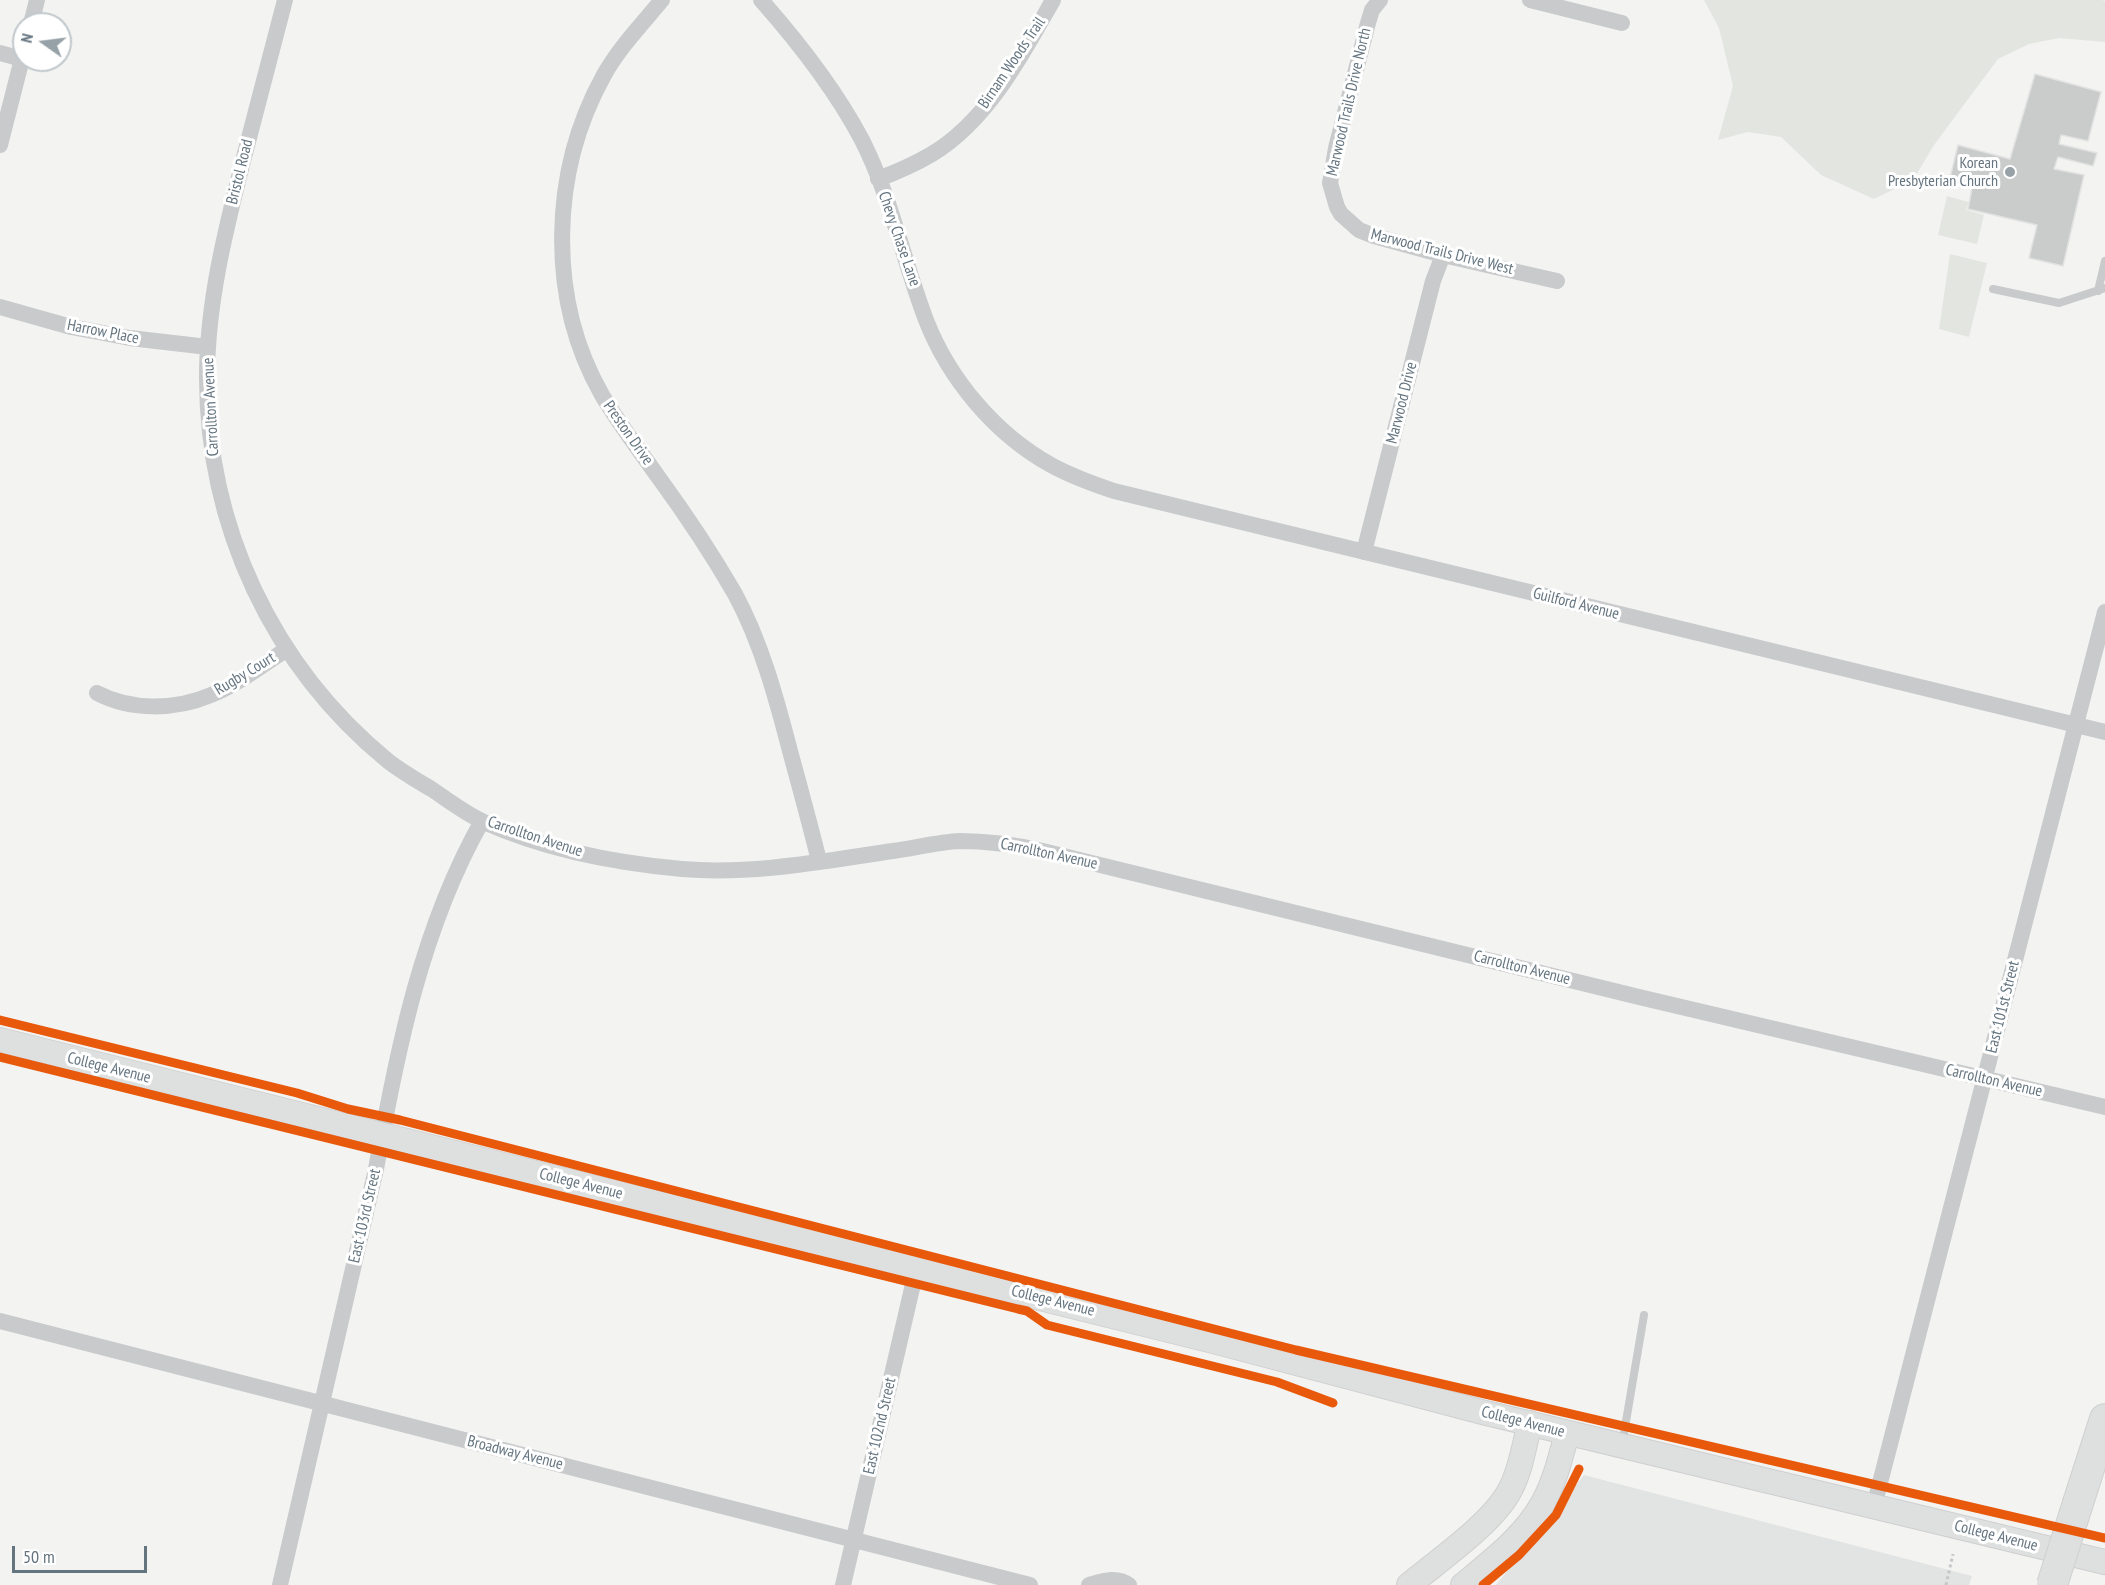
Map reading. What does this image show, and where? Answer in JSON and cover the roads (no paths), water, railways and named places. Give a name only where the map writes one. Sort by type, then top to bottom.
[{"type":"highway","points":[[2052,1585],[2105,1419]]},
{"type":"main road","name":"College Avenue","points":[[0,1040],[1201,1338],[1530,1424],[2105,1562]]},
{"type":"main road","points":[[1409,1585],[1484,1523],[1502,1503],[1516,1478],[1530,1424]]},
{"type":"main road","points":[[1463,1585],[1512,1542],[1537,1514],[1553,1481],[1568,1432]]},
{"type":"street","name":"Bristol Road","points":[[208,347],[224,235],[285,0]]},
{"type":"street","name":"Preston Drive","points":[[662,0],[617,54],[589,105],[577,137],[567,187],[562,232],[564,280],[571,322],[602,395],[681,507],[735,594],[773,688],[819,861]]},
{"type":"street","name":"Chevy Chase Lane","points":[[761,0],[789,32],[834,92],[862,141],[878,179],[926,319],[949,366],[968,393],[993,420],[1008,434],[1050,464]]},
{"type":"street","name":"Birnam Woods Trail","points":[[878,179],[900,171],[933,154],[965,128],[999,88],[1028,45],[1053,0]]},
{"type":"street","name":"Marwood Trails Drive North","points":[[1337,207],[1330,183],[1336,148],[1368,23],[1372,10],[1380,0]]},
{"type":"street","points":[[1530,0],[1548,2],[1622,23]]},
{"type":"street","points":[[0,145],[19,72]]},
{"type":"street","name":"Marwood Trails Drive West","points":[[1337,207],[1359,231],[1443,255],[1557,281]]},
{"type":"street","name":"Marwood Drive","points":[[1364,552],[1433,281],[1443,255]]},
{"type":"street","name":"Harrow Place","points":[[0,308],[71,327],[130,338],[208,347]]},
{"type":"street","name":"Carrollton Avenue","points":[[208,347],[207,406],[211,456],[225,515],[244,570],[268,617],[304,674],[334,710],[388,761],[482,821],[557,848],[615,861],[686,870],[750,869],[958,841],[1002,843],[1043,850],[1984,1080],[2105,1107]]},
{"type":"street","name":"Guilford Avenue","points":[[1050,464],[1114,491],[2105,732]]},
{"type":"street","name":"East 101st Street","points":[[1874,1506],[2105,612]]},
{"type":"street","name":"Rugby Court","points":[[98,693],[124,703],[159,707],[189,702],[211,695],[287,649]]},
{"type":"street","name":"East 103rd Street","points":[[279,1585],[322,1404],[382,1135],[386,1106],[405,1031],[428,948],[453,879],[482,821]]},
{"type":"street","name":"East 102nd Street","points":[[843,1585],[917,1267]]},
{"type":"street","name":"Broadway Avenue","points":[[0,1321],[1030,1585]]},
{"type":"street","points":[[1089,1585],[1107,1580],[1118,1580],[1129,1585]]},
{"type":"lane","points":[[1993,289],[2059,303],[2102,289],[2105,261]]},
{"type":"lane","points":[[1622,1446],[1644,1315]]},
{"type":"place","name":"Korean Presbyterian Church","points":[[2010,172]]}]
